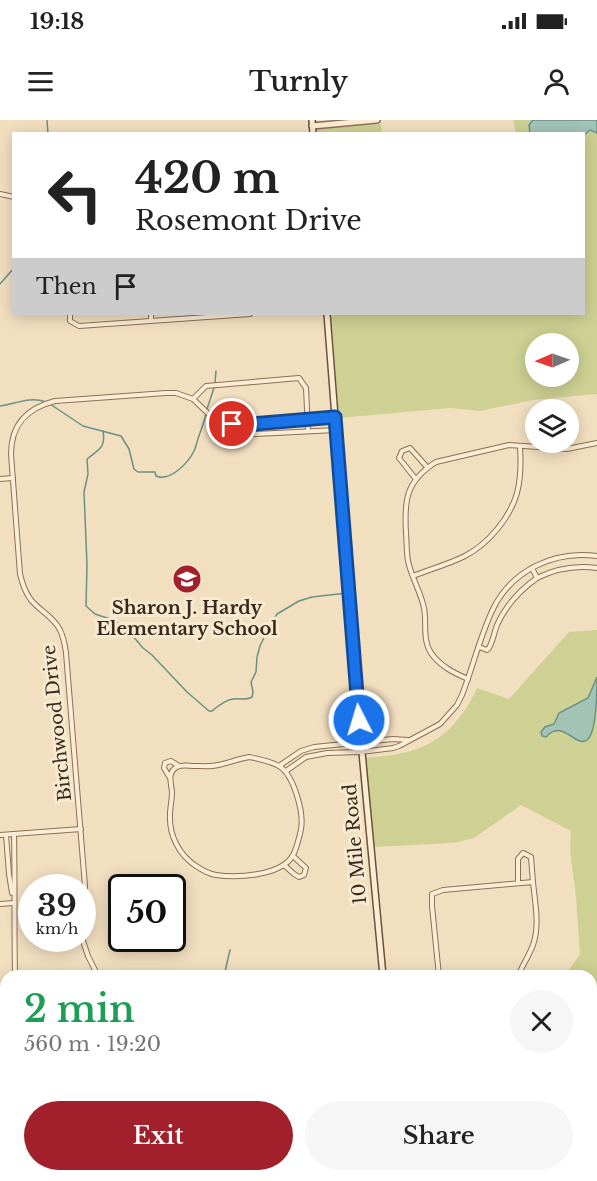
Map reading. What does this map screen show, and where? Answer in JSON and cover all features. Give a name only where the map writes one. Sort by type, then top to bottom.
[{"type":"main road","points":[[312,123],[377,120]]},
{"type":"main road","name":"10 Mile Road","points":[[327,315],[361,752],[382,970]]},
{"type":"street","points":[[70,315],[70,321],[79,326],[236,315]]},
{"type":"street","points":[[151,315],[151,321]]},
{"type":"street","points":[[308,431],[306,388],[299,378],[206,386],[193,399],[215,420],[238,433],[256,434],[308,431],[336,429]]},
{"type":"street","name":"Birchwood Drive","points":[[95,970],[83,941],[85,886],[64,641],[55,622],[32,602],[26,593],[20,574],[11,446],[16,429],[22,420],[41,404],[80,398],[166,393],[177,393],[193,399]]},
{"type":"street","points":[[224,424],[256,424],[335,417]]},
{"type":"street","points":[[256,424],[256,434]]},
{"type":"street","points":[[468,679],[441,664],[428,647],[424,609],[408,560],[405,512],[409,490],[415,478],[436,462],[509,445],[567,449],[597,444]]},
{"type":"street","points":[[413,576],[467,555],[496,530],[508,514],[517,493],[521,465],[520,447]]},
{"type":"street","points":[[415,478],[399,458],[402,451],[410,448],[427,467]]},
{"type":"street","points":[[0,479],[13,478]]},
{"type":"street","points":[[286,771],[306,757],[327,753],[393,748],[433,729],[457,705],[489,618],[501,596],[511,584],[532,568],[558,557],[579,554],[597,556]]},
{"type":"street","points":[[479,647],[487,650],[489,648],[509,604],[537,578],[560,569],[585,566],[597,568]]},
{"type":"street","points":[[532,568],[537,578]]},
{"type":"street","points":[[279,766],[301,751],[314,747],[393,739],[409,740]]},
{"type":"street","points":[[170,778],[173,769],[179,766],[216,766],[249,757],[279,766],[286,771],[294,785],[300,810],[301,828],[293,856],[284,865],[262,873],[237,876],[214,875],[193,864],[176,844],[170,822],[172,792],[170,778],[164,768],[165,763],[171,761],[179,766]]},
{"type":"street","points":[[0,835],[81,829]]},
{"type":"street","points":[[14,834],[15,970]]},
{"type":"street","points":[[6,835],[14,903]]},
{"type":"street","points":[[518,883],[518,859],[524,853],[531,857],[536,933],[521,970]]},
{"type":"street","points":[[284,865],[299,877],[304,876],[306,868],[293,856]]},
{"type":"street","points":[[438,970],[432,894],[443,890],[533,882]]},
{"type":"street","points":[[0,904],[14,903]]},
{"type":"green space","points":[[513,120],[597,120],[597,394],[525,399],[525,402],[480,411],[450,408],[339,418],[331,315],[585,315],[585,132],[516,132]]},
{"type":"green space","points":[[381,124],[382,132],[316,132],[316,129]]},
{"type":"green space","points":[[597,630],[597,970],[569,970],[580,954],[570,850],[571,831],[521,805],[474,838],[453,843],[373,847],[365,758],[402,753],[430,743],[458,720],[477,688],[509,699],[569,632]]},
{"type":"shaded area","points":[[533,120],[597,120],[597,133],[590,130],[585,134],[585,132],[530,132],[529,125]]},
{"type":"shaded area","points":[[597,677],[595,721],[587,740],[578,740],[558,731],[546,737],[542,736],[541,732],[545,727],[554,724],[559,713],[588,698]]},
{"type":"waterway","points":[[47,120],[48,132]]},
{"type":"waterway","points":[[0,284],[12,270]]},
{"type":"waterway","points":[[215,383],[216,371]]},
{"type":"waterway","points":[[207,409],[214,388]]},
{"type":"waterway","points":[[0,406],[28,400],[46,402]]},
{"type":"waterway","points":[[50,404],[83,426],[121,436],[129,449],[134,469],[138,472],[155,472],[156,476],[161,477],[173,474],[191,456],[206,414]]},
{"type":"waterway","points":[[103,431],[102,445],[87,459],[88,474],[84,492],[86,606],[95,614],[113,620],[127,629],[143,648],[209,711],[230,700],[252,697],[251,682],[256,672],[260,646],[277,614],[299,601],[312,597],[347,593]]},
{"type":"waterway","points":[[225,970],[230,950]]},
{"type":"place","name":"Sharon J. Hardy Elementary School","points":[[187,579]]},
{"type":"route","points":[[232,424],[335,417],[359,720]]}]
